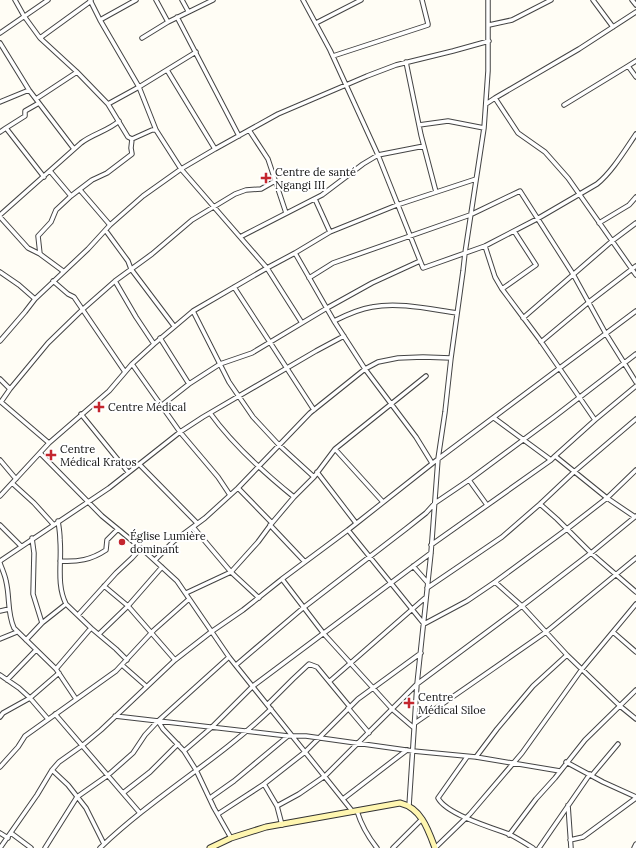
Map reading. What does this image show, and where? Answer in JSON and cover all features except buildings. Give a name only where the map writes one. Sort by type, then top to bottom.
[{"type":"main road","points":[[210,848],[231,838],[254,830],[400,803],[415,811],[422,819],[435,848]]},
{"type":"street","points":[[15,0],[24,16],[40,38],[78,72],[108,104],[128,138],[132,139]]},
{"type":"street","points":[[0,33],[48,0]]},
{"type":"street","points":[[40,38],[90,0],[139,87],[156,130],[181,170],[267,268],[302,323]]},
{"type":"street","points":[[100,20],[134,0]]},
{"type":"street","points":[[156,0],[168,22]]},
{"type":"street","points":[[182,0],[188,12]]},
{"type":"street","points":[[304,0],[347,84],[378,155],[422,267],[425,268],[485,246],[537,219],[597,184],[636,134]]},
{"type":"street","points":[[316,23],[361,0]]},
{"type":"street","points":[[333,56],[428,25],[422,0]]},
{"type":"street","points":[[408,806],[438,459],[463,272],[464,253],[484,128],[489,25],[488,0]]},
{"type":"street","points":[[489,25],[514,19],[551,0]]},
{"type":"street","points":[[593,0],[613,27]]},
{"type":"street","points":[[632,0],[636,5]]},
{"type":"street","points":[[142,38],[177,17],[210,1]]},
{"type":"street","points":[[486,104],[636,12]]},
{"type":"street","points":[[177,17],[239,136]]},
{"type":"street","points":[[0,341],[35,299],[88,249],[110,225],[143,196],[181,170],[249,130],[291,108],[347,84],[396,65],[488,41]]},
{"type":"street","points":[[0,43],[29,90],[74,149]]},
{"type":"street","points":[[108,104],[196,52]]},
{"type":"street","points":[[564,104],[636,61]]},
{"type":"street","points":[[406,62],[419,125],[436,192]]},
{"type":"street","points":[[628,66],[636,77]]},
{"type":"street","points":[[167,70],[216,149]]},
{"type":"street","points":[[36,99],[78,72]]},
{"type":"street","points":[[0,102],[29,90]]},
{"type":"street","points":[[494,98],[518,134],[545,152],[579,194],[636,275]]},
{"type":"street","points":[[0,132],[25,116],[25,111],[39,103]]},
{"type":"street","points":[[419,125],[448,120],[484,128]]},
{"type":"street","points":[[63,271],[40,254],[28,248],[0,216],[88,137],[114,126],[119,121]]},
{"type":"street","points":[[6,128],[44,177]]},
{"type":"street","points":[[132,139],[152,130],[156,130]]},
{"type":"street","points":[[249,130],[266,155],[286,213]]},
{"type":"street","points":[[40,254],[38,236],[51,222],[56,210],[92,180],[107,173],[132,154],[132,139]]},
{"type":"street","points":[[240,237],[325,194],[378,155],[424,146]]},
{"type":"street","points":[[50,171],[71,196]]},
{"type":"street","points":[[0,496],[49,443],[109,390],[132,364],[160,338],[194,311],[330,232],[397,205],[476,179]]},
{"type":"street","points":[[49,443],[0,402],[48,343],[115,281],[152,254],[194,218],[243,190],[261,188],[275,182]]},
{"type":"street","points":[[80,190],[110,225]]},
{"type":"street","points":[[310,278],[333,263],[470,215],[520,191],[573,274],[606,334],[636,382]]},
{"type":"street","points":[[599,223],[629,205],[636,197]]},
{"type":"street","points":[[315,199],[330,232]]},
{"type":"street","points":[[523,318],[612,241],[636,223]]},
{"type":"street","points":[[106,231],[128,261],[131,270],[174,326]]},
{"type":"street","points":[[502,289],[536,265],[514,231]]},
{"type":"street","points":[[485,246],[495,277],[502,289],[595,420]]},
{"type":"street","points":[[295,253],[334,321],[365,369],[416,437],[432,463]]},
{"type":"street","points":[[161,406],[189,384],[220,364],[252,353],[270,341],[372,283],[420,261]]},
{"type":"street","points":[[541,342],[589,302],[636,266]]},
{"type":"street","points":[[0,272],[19,285],[35,299]]},
{"type":"street","points":[[53,281],[74,298],[125,372]]},
{"type":"street","points":[[115,281],[154,344]]},
{"type":"street","points":[[234,287],[314,410]]},
{"type":"street","points":[[334,321],[344,316],[373,307],[405,306],[457,313]]},
{"type":"street","points":[[194,311],[229,382],[253,417],[279,445],[314,477]]},
{"type":"street","points":[[0,848],[37,796],[52,770],[59,762],[82,745],[115,716],[175,660],[356,524],[432,463],[636,311]]},
{"type":"street","points":[[76,699],[56,669],[17,632],[12,622],[6,582],[0,562],[32,538],[109,488],[180,432],[239,396],[344,336]]},
{"type":"street","points":[[160,338],[189,384]]},
{"type":"street","points":[[236,664],[304,608],[426,513],[435,502],[469,480],[636,354]]},
{"type":"street","points":[[155,560],[174,541],[238,488],[314,410],[365,369],[378,362],[398,358],[451,358]]},
{"type":"street","points":[[132,364],[180,432],[218,477],[230,495]]},
{"type":"street","points":[[186,593],[231,572],[258,542],[294,496],[314,477],[335,449],[392,405],[426,376]]},
{"type":"street","points":[[0,379],[10,388]]},
{"type":"street","points":[[431,545],[551,460],[595,420],[636,386]]},
{"type":"street","points":[[210,413],[223,432],[258,466],[294,496]]},
{"type":"street","points":[[81,414],[128,472]]},
{"type":"street","points":[[494,418],[551,460]]},
{"type":"street","points":[[427,588],[502,537],[575,471],[636,419]]},
{"type":"street","points":[[335,449],[383,502]]},
{"type":"street","points":[[40,453],[88,502],[177,581],[229,656],[342,798],[355,811],[372,842],[377,848]]},
{"type":"street","points":[[277,806],[299,794],[325,776],[418,684],[522,606],[636,517],[607,498],[556,456]]},
{"type":"street","points":[[0,460],[16,479]]},
{"type":"street","points":[[139,464],[197,523]]},
{"type":"street","points":[[424,624],[467,600],[495,582],[607,498],[636,470]]},
{"type":"street","points":[[317,472],[356,524]]},
{"type":"street","points":[[469,480],[487,505]]},
{"type":"street","points":[[12,483],[34,503],[53,524]]},
{"type":"street","points":[[238,488],[305,562]]},
{"type":"street","points":[[540,504],[591,553],[636,592]]},
{"type":"street","points":[[58,521],[61,541],[60,574],[66,604],[127,660]]},
{"type":"street","points":[[0,525],[22,546]]},
{"type":"street","points":[[193,526],[231,572],[259,598]]},
{"type":"street","points":[[60,561],[74,562],[99,554],[107,548],[107,539],[118,530]]},
{"type":"street","points":[[348,530],[390,584],[424,624]]},
{"type":"street","points":[[32,538],[34,553],[33,594],[42,623]]},
{"type":"street","points":[[78,615],[141,548]]},
{"type":"street","points":[[184,751],[212,727],[253,686],[431,553]]},
{"type":"street","points":[[415,723],[546,632],[636,558]]},
{"type":"street","points":[[413,566],[428,582]]},
{"type":"street","points":[[99,634],[128,606],[162,567]]},
{"type":"street","points":[[282,579],[324,634],[374,687],[393,710],[414,728]]},
{"type":"street","points":[[495,582],[522,606],[567,654],[620,706],[636,719]]},
{"type":"street","points":[[104,586],[128,606],[175,660]]},
{"type":"street","points":[[330,681],[425,598]]},
{"type":"street","points":[[0,767],[18,747],[25,736],[96,686],[122,665],[151,633],[189,599]]},
{"type":"street","points":[[26,640],[42,623],[66,604]]},
{"type":"street","points":[[435,848],[466,818],[514,763],[582,669],[636,604]]},
{"type":"street","points":[[0,611],[9,609]]},
{"type":"street","points":[[56,669],[91,628]]},
{"type":"street","points":[[0,639],[17,632]]},
{"type":"street","points":[[613,632],[636,652]]},
{"type":"street","points":[[7,680],[36,650]]},
{"type":"street","points":[[218,814],[264,784],[305,752],[349,708],[374,687],[421,653]]},
{"type":"street","points":[[476,757],[533,686],[567,654]]},
{"type":"street","points":[[45,848],[77,797],[108,776],[133,753],[145,735],[158,721],[229,656]]},
{"type":"street","points":[[122,665],[146,686]]},
{"type":"street","points":[[268,704],[307,665],[312,665],[317,667],[330,681],[369,733]]},
{"type":"street","points":[[0,717],[2,711],[30,698],[59,673]]},
{"type":"street","points":[[0,675],[30,698],[48,719]]},
{"type":"street","points":[[509,835],[536,799],[590,734],[636,690]]},
{"type":"street","points":[[100,848],[140,813],[248,731],[271,709]]},
{"type":"street","points":[[55,714],[140,813]]},
{"type":"street","points":[[115,716],[476,757],[560,770]]},
{"type":"street","points":[[158,721],[163,729],[184,751],[196,770],[231,838]]},
{"type":"street","points":[[210,798],[234,781],[288,736]]},
{"type":"street","points":[[122,793],[150,772],[178,744]]},
{"type":"street","points":[[539,848],[568,804],[618,744]]},
{"type":"street","points":[[342,798],[407,750]]},
{"type":"street","points":[[467,756],[438,798],[443,804],[466,818],[509,835],[533,848]]},
{"type":"street","points":[[566,762],[636,798],[583,837],[570,840]]},
{"type":"street","points":[[52,770],[68,785],[86,808],[104,844]]},
{"type":"street","points":[[264,784],[277,806],[282,825]]},
{"type":"street","points":[[568,804],[571,848]]},
{"type":"street","points":[[393,848],[422,819]]},
{"type":"street","points":[[0,833],[8,838]]},
{"type":"street","points":[[11,833],[31,848]]},
{"type":"street","points":[[634,848],[636,844]]},
{"type":"place","name":"Centre de santé Ngangi III","points":[[266,178]]},
{"type":"place","name":"Centre Médical","points":[[99,407]]},
{"type":"place","name":"Centre Médical Kratos","points":[[51,455]]},
{"type":"place","name":"Église Lumière dominant","points":[[122,542]]},
{"type":"place","name":"Centre Médical Siloe","points":[[409,703]]}]
